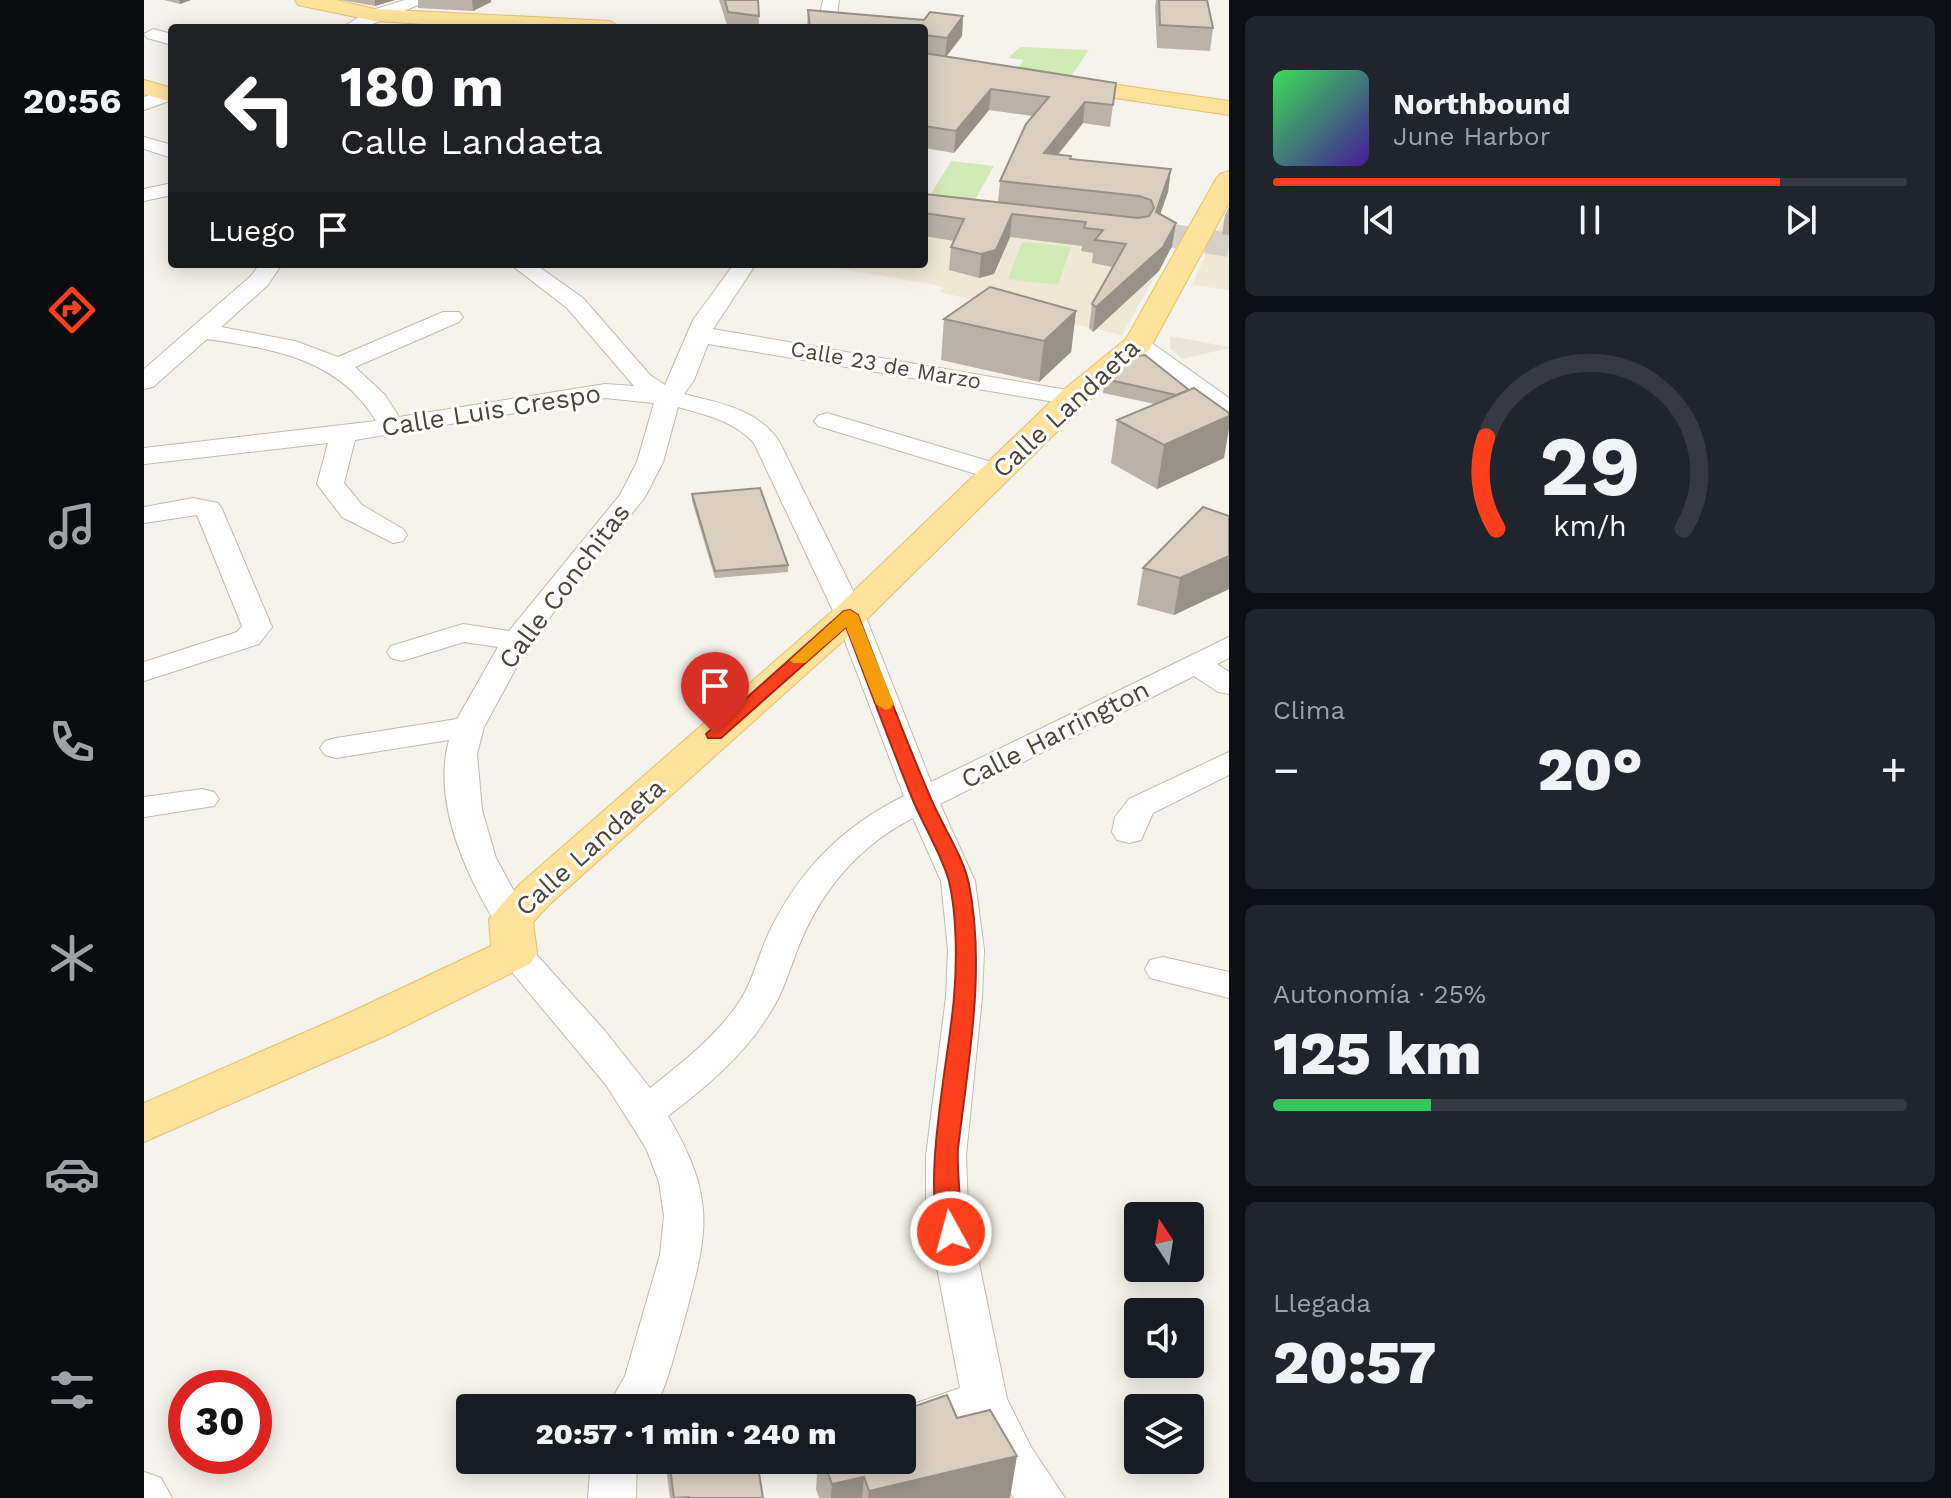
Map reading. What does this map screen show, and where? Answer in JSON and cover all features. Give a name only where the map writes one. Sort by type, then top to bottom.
[{"type":"main road","points":[[306,0],[362,24]]},
{"type":"main road","points":[[1046,82],[1229,108]]},
{"type":"main road","points":[[144,87],[168,93]]},
{"type":"main road","name":"Calle Landaeta","points":[[144,1124],[382,1017],[512,936],[1073,398],[1138,344],[1229,179]]},
{"type":"street","points":[[362,24],[422,0]]},
{"type":"street","points":[[821,24],[828,16],[831,0]]},
{"type":"street","points":[[153,34],[168,39]]},
{"type":"street","points":[[144,104],[168,95]]},
{"type":"street","points":[[144,143],[168,151]]},
{"type":"street","points":[[144,195],[168,190]]},
{"type":"street","points":[[144,382],[259,281],[268,268]]},
{"type":"street","points":[[527,268],[575,303],[641,380],[668,397]]},
{"type":"street","name":"Calle Conchitas","points":[[641,1394],[681,1269],[685,1215],[676,1168],[624,1081],[512,936],[479,858],[465,810],[461,754],[468,727],[516,641],[632,497],[650,462],[668,397],[682,380],[705,320],[742,268]]},
{"type":"street","points":[[340,365],[451,317]]},
{"type":"street","points":[[203,331],[296,349],[340,365],[368,387],[392,426]]},
{"type":"street","name":"Calle 23 de Marzo","points":[[698,336],[723,337],[1073,398]]},
{"type":"street","points":[[1138,344],[1229,410]]},
{"type":"street","name":"Calle Luis Crespo","points":[[144,456],[344,434],[605,391],[668,397],[722,411],[752,425],[766,441],[850,615],[922,800],[958,881],[966,950],[964,997],[946,1156],[947,1210],[985,1399],[1015,1461],[1041,1498]]},
{"type":"street","points":[[827,421],[996,472]]},
{"type":"street","points":[[344,434],[330,484],[352,511],[393,535]]},
{"type":"street","points":[[144,515],[193,506],[208,509],[257,627],[248,638],[144,672]]},
{"type":"street","points":[[402,652],[463,633],[516,641]]},
{"type":"street","name":"Calle Harrington","points":[[644,1113],[721,1049],[756,1006],[797,909],[817,876],[853,841],[886,818],[1229,646]]},
{"type":"street","points":[[1195,663],[1229,685]]},
{"type":"street","points":[[336,748],[468,727]]},
{"type":"street","points":[[1129,832],[1132,817],[1141,806],[1229,762]]},
{"type":"street","points":[[144,807],[202,799]]},
{"type":"street","points":[[1163,969],[1229,985]]},
{"type":"street","points":[[916,1423],[985,1399]]},
{"type":"street","points":[[612,1498],[613,1474]]},
{"type":"street","points":[[144,1493],[148,1498]]},
{"type":"shaded area","points":[[1229,208],[1229,290],[1192,285],[1211,243]]},
{"type":"shaded area","points":[[928,214],[1172,246],[1122,335],[940,292],[944,288],[837,268],[928,268]]},
{"type":"shaded area","points":[[1170,336],[1229,348],[1182,359],[1170,348]]},
{"type":"green space","points":[[1020,47],[1089,50],[1071,76],[1017,69],[1024,60],[1008,58]]},
{"type":"green space","points":[[951,161],[994,166],[975,200],[931,194]]},
{"type":"green space","points":[[1022,242],[1071,247],[1058,285],[1008,279]]},
{"type":"building","points":[[725,0],[758,0],[759,16],[728,12]]},
{"type":"building","points":[[1159,0],[1207,0],[1213,28],[1160,25]]},
{"type":"building","points":[[808,10],[924,20],[930,12],[963,16],[947,38],[928,36],[928,24],[810,24]]},
{"type":"building","points":[[928,54],[1116,83],[1113,105],[1085,102],[1044,153],[1071,156],[1070,159],[1171,169],[1156,212],[1176,223],[1163,247],[1096,307],[1092,304],[1126,244],[1095,240],[1103,230],[1084,228],[1086,222],[1012,214],[996,250],[981,254],[951,247],[964,219],[928,214],[928,194],[1138,218],[1149,216],[1154,208],[1151,200],[1139,196],[1000,181],[1026,124],[1049,97],[991,89],[956,131],[928,127]]},
{"type":"building","points":[[990,287],[1076,311],[1044,341],[944,319]]},
{"type":"building","points":[[1145,355],[1189,390],[1176,395],[1105,379],[1131,357]]},
{"type":"building","points":[[1194,388],[1229,416],[1164,445],[1117,420]]},
{"type":"building","points":[[760,488],[788,565],[715,571],[692,494]]},
{"type":"building","points":[[1203,507],[1229,516],[1229,556],[1180,578],[1143,568]]},
{"type":"building","points":[[947,1395],[957,1418],[990,1410],[1017,1456],[869,1491],[864,1477],[832,1484],[828,1474],[916,1474],[916,1406]]},
{"type":"building","points":[[671,1474],[759,1474],[763,1498],[689,1497],[674,1498]]},
{"type":"tunnel","points":[[1135,230],[1229,245]]},
{"type":"slow traffic","points":[[799,660],[850,615],[885,704]]},
{"type":"route","points":[[715,734],[850,615],[922,800],[958,881],[966,950],[964,997],[946,1156],[947,1210],[951,1232]]}]
